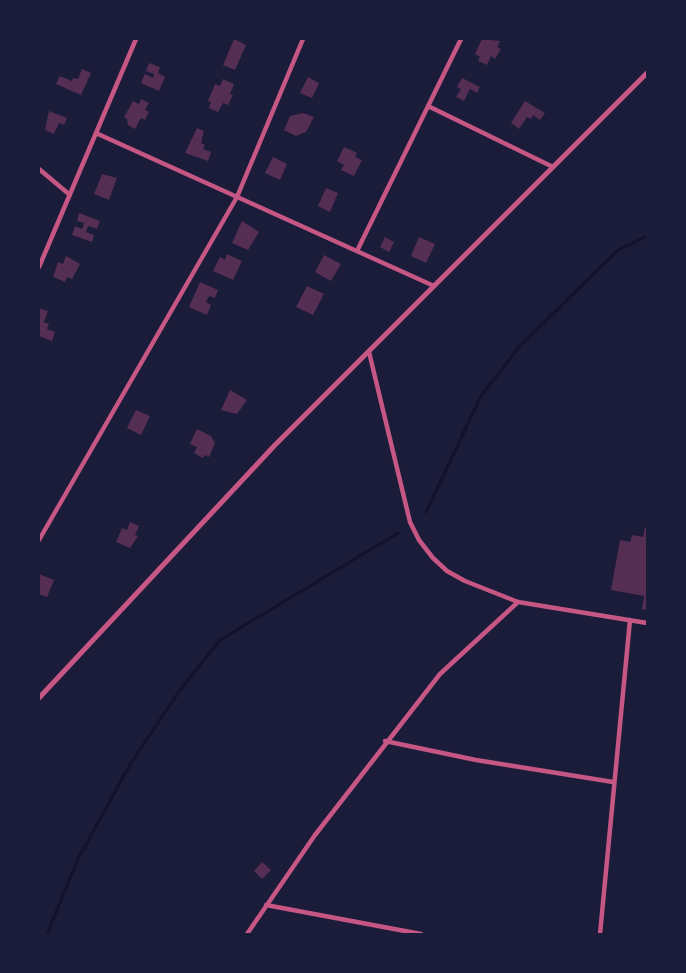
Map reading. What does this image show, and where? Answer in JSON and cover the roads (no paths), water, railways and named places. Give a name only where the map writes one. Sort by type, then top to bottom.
[{"type":"street","points":[[39,267],[98,134],[136,39]]},
{"type":"street","points":[[39,540],[237,197],[303,39]]},
{"type":"street","points":[[357,251],[461,39]]},
{"type":"street","points":[[39,698],[275,445],[647,73]]},
{"type":"street","points":[[428,106],[553,167]]},
{"type":"street","points":[[98,134],[434,286]]},
{"type":"street","points":[[39,169],[70,195]]},
{"type":"street","points":[[369,352],[410,522],[419,540],[447,571],[465,581],[518,602],[647,623]]},
{"type":"street","points":[[247,934],[385,741],[440,674],[518,602]]},
{"type":"street","points":[[600,934],[630,620]]},
{"type":"street","points":[[385,741],[476,760],[613,782]]},
{"type":"street","points":[[266,905],[421,934]]},
{"type":"waterway","points":[[426,512],[481,396],[519,347],[618,250],[647,236]]},
{"type":"waterway","points":[[47,934],[78,859],[131,763],[180,690],[220,640],[398,533]]}]
